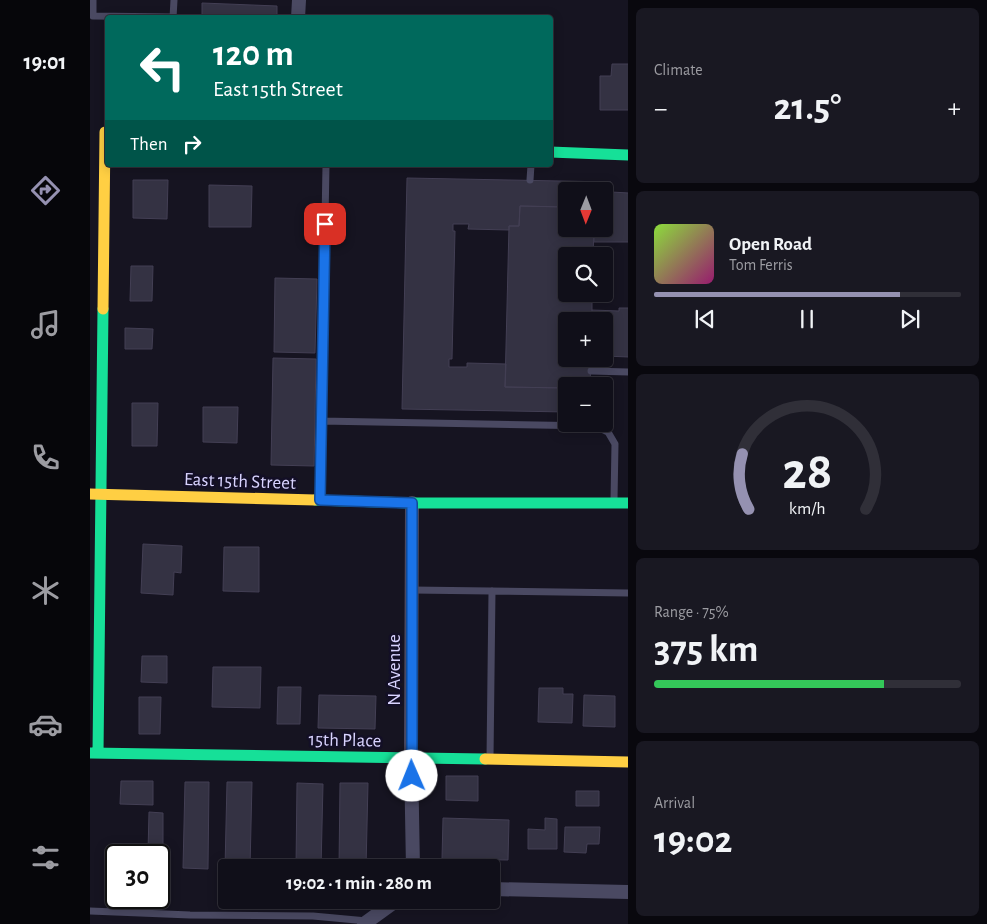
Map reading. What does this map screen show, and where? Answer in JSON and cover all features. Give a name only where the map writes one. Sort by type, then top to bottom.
[{"type":"street","points":[[298,0],[298,15]]},
{"type":"street","points":[[90,132],[105,132]]},
{"type":"street","points":[[94,753],[100,252],[105,152]]},
{"type":"street","points":[[553,152],[628,155]]},
{"type":"street","name":"East 15th Street","points":[[96,494],[412,503],[628,503]]},
{"type":"street","name":"N Avenue","points":[[412,503],[411,758],[413,859]]},
{"type":"street","name":"15th Place","points":[[94,753],[628,762]]},
{"type":"street","points":[[500,889],[628,892]]},
{"type":"street","points":[[365,923],[384,909]]},
{"type":"lane","points":[[93,0],[93,16],[105,16]]},
{"type":"lane","points":[[173,15],[174,0]]},
{"type":"lane","points":[[320,500],[326,167]]},
{"type":"lane","points":[[530,180],[531,167]]},
{"type":"lane","points":[[591,371],[628,372]]},
{"type":"lane","points":[[321,421],[596,426],[608,432],[614,444],[614,503]]},
{"type":"lane","points":[[412,590],[628,593]]},
{"type":"lane","points":[[490,760],[492,591]]},
{"type":"lane","points":[[90,911],[190,915],[313,916],[365,923]]},
{"type":"lane","points":[[190,915],[190,924]]},
{"type":"building","points":[[202,3],[277,6],[277,15],[202,15]]},
{"type":"building","points":[[612,64],[628,64],[628,110],[600,110],[600,76],[611,76]]},
{"type":"building","points":[[407,178],[611,182],[558,182],[558,207],[520,206],[519,226],[509,226],[509,230],[468,229],[469,224],[453,224],[453,231],[455,231],[452,359],[449,359],[449,367],[467,367],[467,363],[506,364],[505,387],[558,388],[558,412],[402,409]]},
{"type":"building","points":[[133,180],[168,180],[167,219],[133,218]]},
{"type":"building","points":[[209,185],[252,186],[251,227],[209,227]]},
{"type":"building","points":[[613,192],[628,193],[628,242],[594,242],[594,238],[613,237]]},
{"type":"building","points":[[520,206],[558,207],[558,238],[594,238],[593,247],[558,247],[558,302],[592,302],[592,312],[558,312],[558,367],[591,367],[590,377],[558,377],[558,388],[505,387],[509,226],[519,226]]},
{"type":"building","points":[[131,266],[153,266],[152,301],[130,301]]},
{"type":"building","points":[[275,278],[317,279],[315,353],[274,352]]},
{"type":"building","points":[[619,308],[628,308],[628,357],[613,356],[613,312],[592,312],[592,310],[619,311]]},
{"type":"building","points":[[125,328],[153,329],[152,349],[125,349]]},
{"type":"building","points":[[273,358],[316,359],[314,466],[271,465]]},
{"type":"building","points":[[132,403],[158,403],[157,446],[132,446]]},
{"type":"building","points":[[203,407],[238,407],[237,443],[203,442]]},
{"type":"building","points":[[143,544],[182,546],[181,573],[174,572],[173,595],[141,593]]},
{"type":"building","points":[[224,547],[259,547],[259,592],[223,591]]},
{"type":"building","points":[[142,656],[167,656],[167,683],[141,682]]},
{"type":"building","points":[[213,667],[261,667],[260,708],[212,707]]},
{"type":"building","points":[[278,687],[301,687],[300,724],[277,724]]},
{"type":"building","points":[[539,688],[563,688],[563,694],[573,694],[572,723],[538,722]]},
{"type":"building","points":[[319,695],[376,696],[375,729],[318,728]]},
{"type":"building","points":[[584,695],[615,696],[615,727],[583,726]]},
{"type":"building","points":[[139,697],[161,697],[160,734],[139,734]]},
{"type":"building","points":[[446,776],[478,776],[478,801],[446,800]]},
{"type":"building","points":[[121,781],[153,781],[153,805],[120,804]]},
{"type":"building","points":[[185,782],[209,782],[208,869],[183,868]]},
{"type":"building","points":[[227,782],[252,782],[250,859],[225,859]]},
{"type":"building","points":[[297,783],[323,784],[321,859],[296,859]]},
{"type":"building","points":[[340,783],[368,783],[366,859],[339,859]]},
{"type":"building","points":[[576,791],[599,791],[599,806],[576,806]]},
{"type":"building","points":[[149,812],[163,813],[163,844],[148,844]]},
{"type":"building","points":[[443,818],[509,820],[508,860],[442,859]]},
{"type":"building","points":[[545,818],[557,819],[557,849],[528,849],[528,829],[545,830]]},
{"type":"building","points":[[565,827],[600,827],[599,844],[587,844],[586,853],[564,852]]},
{"type":"traffic: fast","points":[[553,152],[628,155]]},
{"type":"traffic: fast","points":[[98,753],[103,309]]},
{"type":"traffic: fast","points":[[315,500],[412,503],[628,503]]},
{"type":"traffic: fast","points":[[90,753],[485,759]]},
{"type":"traffic: slow","points":[[103,309],[105,132]]},
{"type":"traffic: slow","points":[[90,494],[315,500]]},
{"type":"traffic: slow","points":[[485,759],[628,762]]},
{"type":"route","points":[[325,224],[320,500],[412,503],[412,776]]}]
